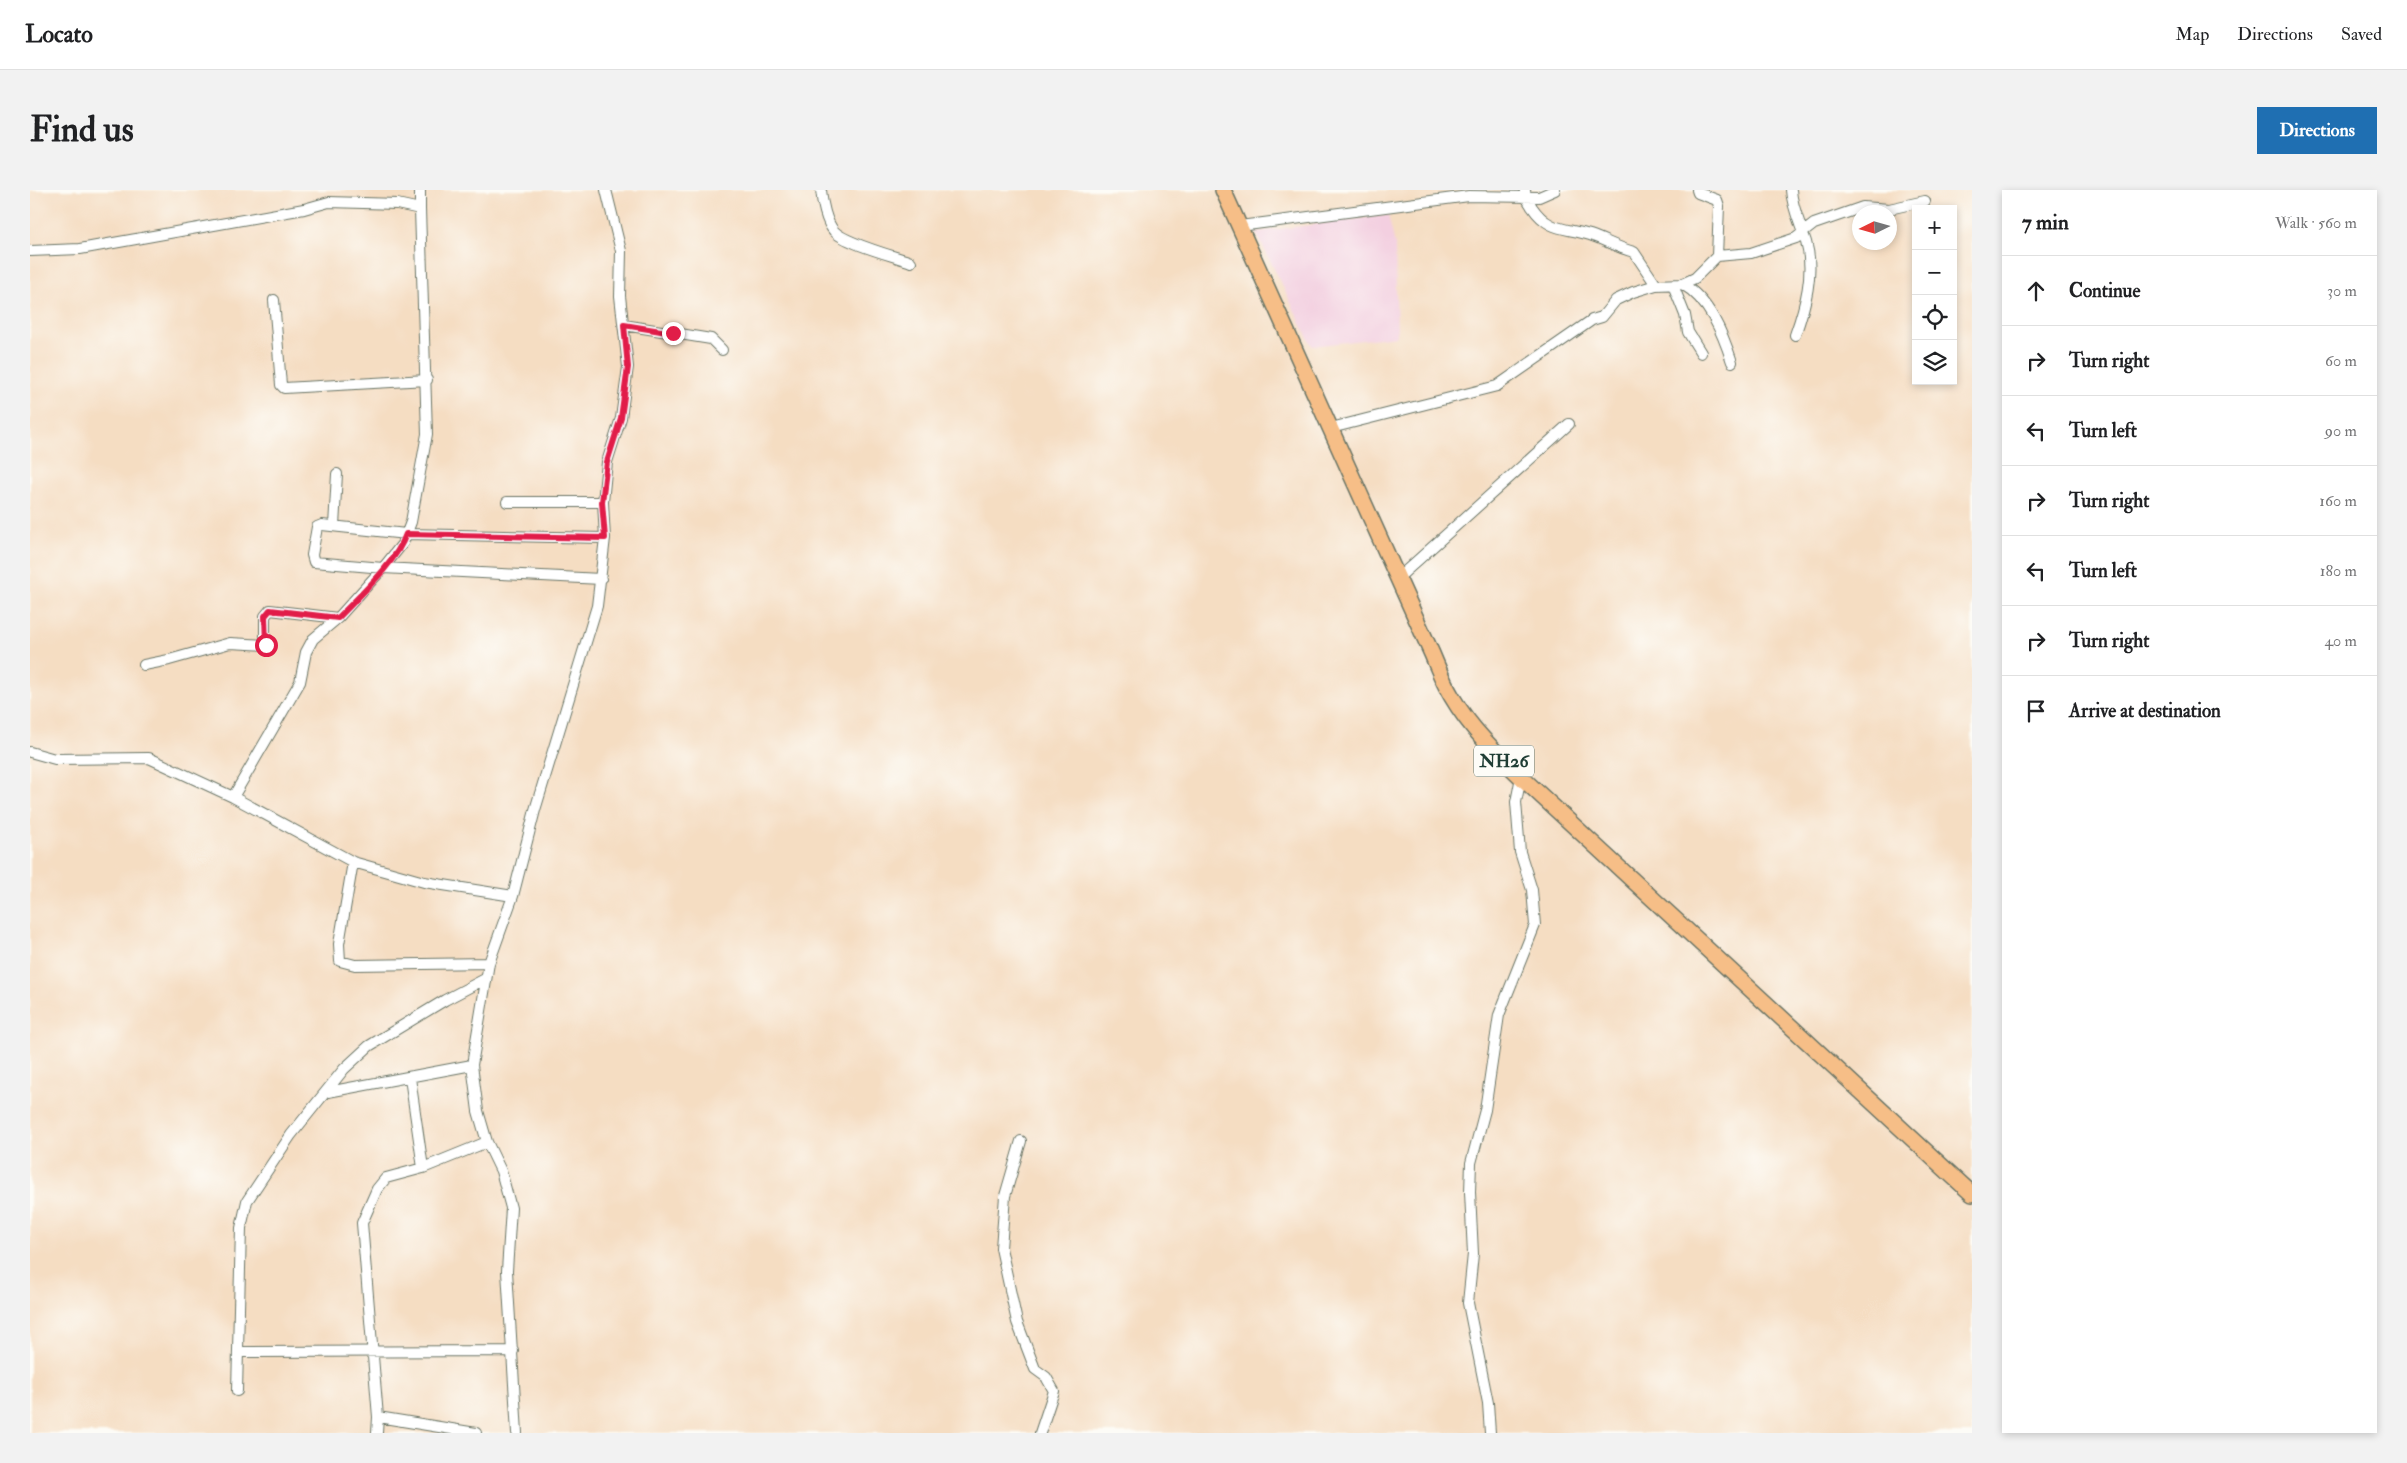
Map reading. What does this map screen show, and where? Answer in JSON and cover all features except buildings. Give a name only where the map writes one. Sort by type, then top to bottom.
[{"type":"highway","name":"NH26","points":[[1223,190],[1451,695],[1478,734],[1521,777],[1972,1194]]},
{"type":"street","points":[[233,797],[300,682],[306,652],[313,639],[338,618],[384,568],[403,543],[411,522],[428,434],[427,380],[421,287],[420,190]]},
{"type":"street","points":[[517,1433],[507,1271],[511,1208],[502,1171],[488,1142],[478,1111],[472,1065],[489,964],[513,896],[535,810],[597,606],[605,538],[602,502],[607,462],[621,418],[628,367],[620,296],[621,252],[606,190]]},
{"type":"street","points":[[821,190],[826,212],[834,231],[849,240],[911,262]]},
{"type":"street","points":[[1240,226],[1469,196],[1525,194],[1539,197],[1555,190]]},
{"type":"street","points":[[1697,190],[1698,193],[1716,200],[1719,206],[1717,256]]},
{"type":"street","points":[[1791,190],[1798,222],[1809,252],[1810,276],[1795,335]]},
{"type":"street","points":[[1525,194],[1543,221],[1558,230],[1575,231],[1602,240],[1612,246],[1634,252],[1656,286]]},
{"type":"street","points":[[1678,285],[1695,278],[1717,256],[1751,253],[1796,238],[1814,224],[1863,207],[1889,209],[1925,201]]},
{"type":"street","points":[[30,251],[80,250],[304,209],[329,202],[397,204],[420,209]]},
{"type":"street","points":[[1678,285],[1688,332],[1701,353]]},
{"type":"street","points":[[1331,428],[1497,386],[1592,320],[1602,317],[1616,300],[1633,292],[1656,286],[1678,285],[1692,289],[1706,306],[1732,362]]},
{"type":"street","points":[[274,300],[281,385],[284,388],[427,380]]},
{"type":"street","points":[[624,325],[711,339],[722,350]]},
{"type":"street","points":[[1398,578],[1569,424]]},
{"type":"street","points":[[334,526],[337,474]]},
{"type":"street","points":[[507,502],[602,502]]},
{"type":"street","points":[[601,579],[384,568],[314,562],[312,555],[317,527],[322,525],[406,534],[605,538]]},
{"type":"street","points":[[144,665],[230,643],[266,645],[265,616],[270,610],[338,618]]},
{"type":"street","points":[[30,752],[55,759],[149,758],[233,797],[353,862],[424,882],[513,896]]},
{"type":"street","points":[[1490,1433],[1488,1403],[1468,1303],[1473,1254],[1470,1164],[1485,1110],[1499,1015],[1535,925],[1532,890],[1520,852],[1516,802],[1521,777]]},
{"type":"street","points":[[353,862],[339,944],[340,961],[355,965],[489,964]]},
{"type":"street","points":[[237,1391],[241,1228],[247,1201],[291,1135],[328,1092],[344,1069],[369,1046],[445,1000],[485,979]]},
{"type":"street","points":[[328,1092],[472,1065]]},
{"type":"street","points":[[410,1078],[423,1168]]},
{"type":"street","points":[[1021,1141],[1005,1196],[1001,1248],[1017,1322],[1035,1369],[1046,1377],[1054,1391],[1040,1433]]},
{"type":"street","points":[[376,1433],[378,1418],[362,1223],[377,1190],[386,1178],[423,1168],[488,1142]]},
{"type":"street","points":[[238,1352],[513,1351]]},
{"type":"street","points":[[378,1418],[476,1433]]},
{"type":"shaded area","points":[[1388,215],[1395,244],[1397,336],[1312,346],[1256,232]]},
{"type":"route","points":[[266,645],[265,616],[270,610],[338,618],[384,568],[403,543],[406,534],[605,538],[602,502],[607,462],[621,418],[628,367],[624,325],[673,333]]}]
